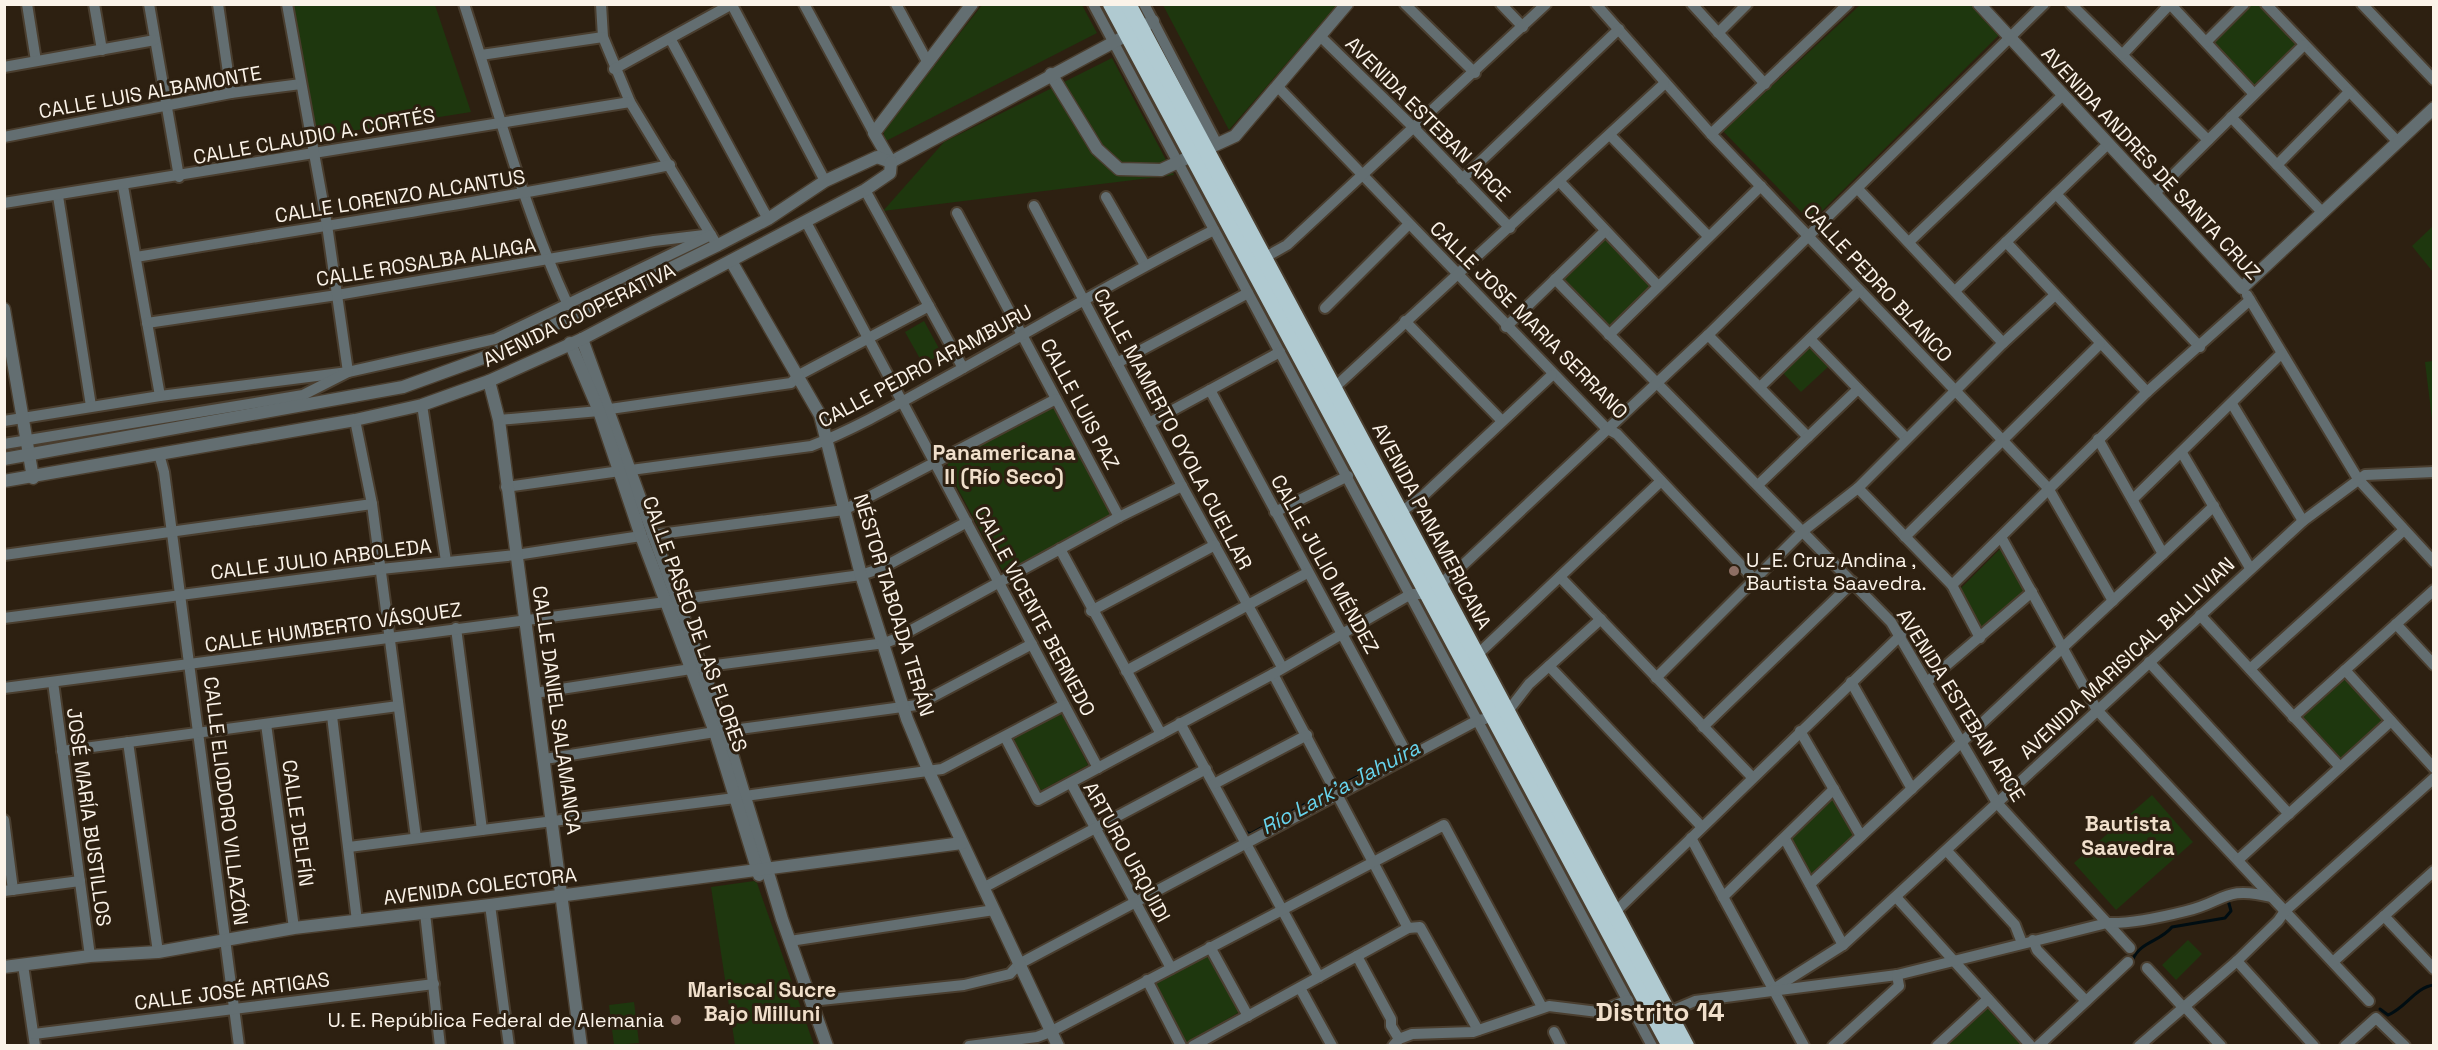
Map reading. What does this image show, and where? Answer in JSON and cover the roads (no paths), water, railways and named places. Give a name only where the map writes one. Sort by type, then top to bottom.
[{"type":"highway","points":[[1112,4],[1133,31]]},
{"type":"highway","points":[[1128,4],[1133,31]]},
{"type":"highway","name":"AVENIDA PANAMERICANA","points":[[1133,31],[1426,591],[1670,1046]]},
{"type":"highway","name":"AVENIDA PANAMERICANA","points":[[1198,153],[1264,258],[1401,512],[1426,591],[1477,655],[1494,717],[1616,911],[1686,1046]]},
{"type":"street","points":[[27,4],[36,61]]},
{"type":"street","points":[[94,4],[102,50]]},
{"type":"street","points":[[149,4],[179,177]]},
{"type":"street","points":[[218,4],[231,93]]},
{"type":"street","points":[[287,4],[327,225],[348,372]]},
{"type":"street","points":[[464,4],[524,195],[547,261],[568,305]]},
{"type":"street","points":[[4,421],[160,396],[348,372],[495,339],[714,240],[630,102],[614,69],[603,37],[601,4]]},
{"type":"street","points":[[804,4],[891,162]]},
{"type":"street","points":[[896,4],[928,63]]},
{"type":"street","points":[[874,133],[972,4]]},
{"type":"street","points":[[1093,4],[1133,31],[1144,4]]},
{"type":"street","points":[[1051,74],[1097,149],[1119,169],[1161,170],[1235,136],[1347,4]]},
{"type":"street","points":[[1405,4],[1475,74]]},
{"type":"street","points":[[1501,4],[1523,27]]},
{"type":"street","points":[[1264,258],[1287,245],[1363,177],[1475,74],[1546,4]]},
{"type":"street","name":"CALLE PEDRO BLANCO","points":[[1596,4],[1664,84],[2048,488],[2113,601]]},
{"type":"street","points":[[1692,4],[1765,84]]},
{"type":"street","points":[[1718,33],[1747,4]]},
{"type":"street","points":[[1711,134],[1848,4]]},
{"type":"street","name":"AVENIDA ANDRES DE SANTA CRUZ","points":[[1979,4],[2242,288],[2358,479],[2433,562]]},
{"type":"street","points":[[1071,783],[1426,591],[1708,335],[2044,4]]},
{"type":"street","points":[[2072,4],[2208,140]]},
{"type":"street","points":[[2123,54],[2170,4],[2254,94]]},
{"type":"street","points":[[2206,42],[2244,4]]},
{"type":"street","points":[[2266,4],[2397,141]]},
{"type":"street","points":[[2362,4],[2433,80]]},
{"type":"street","points":[[614,69],[732,5],[825,182]]},
{"type":"street","points":[[1462,179],[1618,29]]},
{"type":"street","name":"AVENIDA COOPERATIVA","points":[[4,459],[403,387],[483,358],[714,240],[768,219],[825,182],[877,157],[891,162],[1133,31]]},
{"type":"street","name":"AVENIDA PANAMERICANA","points":[[1133,31],[1198,153],[1214,230],[1348,476],[1426,591]]},
{"type":"street","name":"AVENIDA ESTEBAN ARCE","points":[[1320,36],[1415,129],[1510,228]]},
{"type":"street","points":[[481,55],[603,37]]},
{"type":"street","points":[[4,68],[155,40]]},
{"type":"street","points":[[671,40],[768,219]]},
{"type":"street","points":[[2155,193],[2304,45]]},
{"type":"street","name":"CALLE LUIS ALBAMONTE","points":[[4,136],[231,93],[301,84]]},
{"type":"street","points":[[1334,388],[1664,84]]},
{"type":"street","name":"CALLE JOSE MARIA SERRANO","points":[[1278,87],[1552,375],[1606,428],[1617,434],[1755,580]]},
{"type":"street","points":[[2277,165],[2349,92]]},
{"type":"street","points":[[1909,242],[2063,95]]},
{"type":"street","name":"CALLE CLAUDIO A. CORTÉS","points":[[4,203],[179,177],[630,102]]},
{"type":"street","points":[[2242,288],[2433,108]]},
{"type":"street","points":[[2231,117],[2322,212]]},
{"type":"street","points":[[1610,135],[1708,236]]},
{"type":"street","points":[[1955,291],[2108,144]]},
{"type":"street","name":"AVENIDA COOPERATIVA","points":[[4,481],[33,478],[355,420],[422,405],[489,381],[576,341],[865,190],[890,173],[891,162]]},
{"type":"street","name":"CALLE LORENZO ALCANTUS","points":[[136,257],[524,195],[669,165]]},
{"type":"street","points":[[1560,182],[1658,286]]},
{"type":"street","points":[[123,186],[160,396]]},
{"type":"street","points":[[1609,335],[1761,186]]},
{"type":"street","points":[[1858,189],[2003,343]]},
{"type":"street","points":[[865,190],[963,368]]},
{"type":"street","points":[[2056,194],[2200,347]]},
{"type":"street","points":[[58,196],[91,406]]},
{"type":"street","points":[[1106,197],[1145,266]]},
{"type":"street","name":"CALLE MAMERTO OYOLA CUELLAR","points":[[1034,207],[1248,607],[1307,735],[1408,928]]},
{"type":"street","name":"CALLE LUIS PAZ","points":[[957,213],[1119,517]]},
{"type":"street","name":"CALLE VICENTE BERNEDO","points":[[806,222],[1098,768]]},
{"type":"street","points":[[1325,308],[1408,225]]},
{"type":"street","name":"CALLE PEDRO ARAMBURU","points":[[506,487],[811,446],[902,402],[1024,335],[1083,299],[1214,230]]},
{"type":"street","points":[[1506,327],[1605,231]]},
{"type":"street","name":"CALLE ROSALBA ALIAGA","points":[[147,322],[337,295],[654,241],[714,240]]},
{"type":"street","points":[[2006,242],[2147,392]]},
{"type":"street","name":"NÉSTOR TABOADA TERÁN","points":[[732,261],[820,415],[861,575],[885,643],[904,708],[929,772],[1058,1046]]},
{"type":"street","name":"AVENIDA ESTEBAN ARCE","points":[[1555,279],[1853,582],[1901,635],[1998,803],[2130,948]]},
{"type":"street","points":[[1760,387],[1859,291]]},
{"type":"street","points":[[1116,363],[1248,293]]},
{"type":"street","points":[[1656,678],[1803,531],[1858,488],[2003,343],[2055,296]]},
{"type":"street","points":[[1952,585],[2147,392],[2250,300]]},
{"type":"street","points":[[499,420],[604,410],[780,386],[791,383],[799,375],[928,306]]},
{"type":"street","points":[[4,309],[33,478]]},
{"type":"street","points":[[1405,321],[1502,421]]},
{"type":"street","points":[[1708,335],[1808,437]]},
{"type":"street","points":[[1810,339],[1906,438]]},
{"type":"street","name":"CALLE PASEO DE LAS FLORES","points":[[576,341],[604,410],[647,535],[720,732],[761,869],[782,918],[827,1046]]},
{"type":"street","points":[[1905,537],[2100,344]]},
{"type":"street","points":[[1149,423],[1280,352]]},
{"type":"street","points":[[2133,499],[2281,354]]},
{"type":"street","points":[[4,444],[303,395],[348,372]]},
{"type":"street","points":[[1401,512],[1424,495],[1552,375]]},
{"type":"street","name":"CALLE DANIEL SALAMANCA","points":[[489,381],[499,420],[581,1046]]},
{"type":"street","points":[[1758,485],[1858,389]]},
{"type":"street","name":"CALLE JULIO MÉNDEZ","points":[[1210,390],[1408,756]]},
{"type":"street","name":"CALLE JULIO ARBOLEDA","points":[[4,618],[446,561],[516,555],[647,535],[844,510],[1056,399]]},
{"type":"street","points":[[2232,404],[2303,521]]},
{"type":"street","points":[[422,405],[446,561]]},
{"type":"street","points":[[355,420],[372,504],[416,838]]},
{"type":"street","points":[[2098,439],[2163,554]]},
{"type":"street","points":[[2182,453],[2250,568]]},
{"type":"street","name":"CALLE ELIODORO VILLAZÓN","points":[[159,454],[190,664],[239,1046]]},
{"type":"street","name":"AVENIDA MARISICAL BALLIVIAN","points":[[1772,990],[1843,945],[2303,521],[2365,475],[2433,472]]},
{"type":"street","points":[[1275,512],[1348,476]]},
{"type":"street","points":[[1477,655],[1661,481]]},
{"type":"street","points":[[535,693],[695,668],[885,643],[1119,517],[1182,486]]},
{"type":"street","points":[[1858,488],[1952,585],[1980,638]]},
{"type":"street","points":[[4,555],[372,504]]},
{"type":"street","points":[[1810,884],[2214,506]]},
{"type":"street","name":"CALLE HUMBERTO VÁSQUEZ","points":[[4,688],[456,628],[526,621],[861,575],[882,567],[967,522]]},
{"type":"street","points":[[2250,669],[2404,530]]},
{"type":"street","points":[[2001,537],[2097,710],[2369,1001]]},
{"type":"street","points":[[1091,611],[1215,546]]},
{"type":"street","points":[[1059,549],[1091,611],[1161,734]]},
{"type":"street","points":[[1126,671],[1248,607],[1307,573]]},
{"type":"street","points":[[1560,577],[1752,777]]},
{"type":"street","points":[[1703,727],[1853,582]]},
{"type":"street","points":[[2293,717],[2433,590]]},
{"type":"street","points":[[1928,682],[2032,592]]},
{"type":"street","points":[[2200,615],[2340,767]]},
{"type":"street","points":[[811,1001],[964,985],[1010,974],[1018,964],[1338,793],[1408,756],[1494,717],[1601,619]]},
{"type":"street","points":[[2396,624],[2433,665]]},
{"type":"street","points":[[456,628],[482,830]]},
{"type":"street","points":[[1616,911],[1901,635]]},
{"type":"street","points":[[545,759],[917,705],[1032,644]]},
{"type":"street","points":[[2149,662],[2289,814]]},
{"type":"street","points":[[1549,666],[1702,827]]},
{"type":"street","points":[[2345,670],[2433,768]]},
{"type":"street","name":"JOSÉ MARÍA BUSTILLOS","points":[[53,682],[90,956]]},
{"type":"street","points":[[1851,682],[1912,789]]},
{"type":"street","points":[[349,847],[929,772],[942,769],[1064,705]]},
{"type":"street","points":[[62,751],[398,706]]},
{"type":"street","points":[[332,716],[357,921]]},
{"type":"street","name":"AVENIDA PANAMERICANA","points":[[1494,717],[1652,1046]]},
{"type":"street","points":[[2238,860],[2391,721]]},
{"type":"street","points":[[1180,723],[1319,977]]},
{"type":"street","name":"CALLE DELFÍN","points":[[266,724],[294,928]]},
{"type":"street","points":[[1800,731],[1861,836]]},
{"type":"street","points":[[1214,784],[1307,735]]},
{"type":"street","name":"ARTURO URQUIDI","points":[[1005,737],[1038,800],[1071,783],[1171,968]]},
{"type":"street","points":[[128,742],[158,952]]},
{"type":"street","points":[[983,888],[1206,769]]},
{"type":"street","points":[[2139,1046],[2237,961],[2285,911],[2433,778]]},
{"type":"street","points":[[1724,897],[1834,789]]},
{"type":"street","points":[[4,820],[9,891],[80,881]]},
{"type":"street","points":[[969,1046],[1037,1037],[1050,1032],[1444,825],[1542,1007]]},
{"type":"street","points":[[1691,838],[1765,972],[1772,990],[1781,999],[1804,1046]]},
{"type":"street","points":[[1785,839],[1843,945]]},
{"type":"street","name":"AVENIDA COLECTORA","points":[[4,967],[90,956],[158,952],[294,928],[490,906],[962,843]]},
{"type":"street","points":[[1947,850],[2016,924],[2027,941],[2086,1001]]},
{"type":"street","points":[[2333,962],[2433,871]]},
{"type":"street","points":[[1669,1012],[1695,1001],[1897,975],[2107,923],[2121,924],[2187,911],[2227,893],[2243,892],[2271,897]]},
{"type":"street","points":[[1896,897],[2031,1046]]},
{"type":"street","points":[[490,906],[509,1046]]},
{"type":"street","points":[[790,941],[994,910]]},
{"type":"street","points":[[425,913],[440,1046]]},
{"type":"street","points":[[2384,916],[2433,969]]},
{"type":"street","points":[[1193,1046],[1212,1041],[1248,1016],[1408,928],[1420,927],[1478,1030]]},
{"type":"street","points":[[1210,948],[1248,1016]]},
{"type":"street","points":[[1357,956],[1391,1019],[1396,1042],[1412,1034],[1462,1035],[1542,1007],[1560,1006],[1598,1012],[1628,1000]]},
{"type":"street","points":[[2237,961],[2314,1046]]},
{"type":"street","points":[[2038,1046],[2128,962]]},
{"type":"street","points":[[23,965],[34,1040]]},
{"type":"street","points":[[2147,968],[2221,1046]]},
{"type":"street","points":[[1833,1046],[1899,986],[1897,975]]},
{"type":"street","points":[[1147,980],[1181,1046]]},
{"type":"street","name":"CALLE JOSÉ ARTIGAS","points":[[34,1040],[235,1009],[434,984]]},
{"type":"street","points":[[1300,988],[1332,1046]]},
{"type":"street","points":[[1937,1045],[1988,999]]},
{"type":"street","points":[[2345,1046],[2376,1018],[2404,1046]]},
{"type":"street","points":[[1554,1032],[1561,1046]]},
{"type":"waterway","name":"Río Lark’a Jahuira","points":[[4,682],[18,681]]},
{"type":"waterway","name":"Río Lark’a Jahuira","points":[[1409,750],[1462,723]]},
{"type":"waterway","name":"Río Lark’a Jahuira","points":[[1144,737],[1167,726]]},
{"type":"waterway","name":"Río Lark’a Jahuira","points":[[1337,787],[1403,753]]},
{"type":"waterway","name":"Río Lark’a Jahuira","points":[[1242,829],[1250,834],[1331,790]]},
{"type":"waterway","points":[[2133,959],[2140,949],[2172,927],[2225,918],[2231,911],[2228,900]]},
{"type":"waterway","name":"Río Lark’a Jahuira","points":[[2380,1009],[2388,1015],[2421,990],[2434,985]]},
{"type":"place","name":"U_E. Cruz Andina , Bautista Saavedra.","points":[[1734,571]]},
{"type":"place","name":"U. E. República Federal de Alemania","points":[[676,1020]]},
{"type":"district","name":"Panamericana II (Río Seco)","points":[[1004,464]]},
{"type":"district","name":"Bautista Saavedra","points":[[2128,835]]},
{"type":"district","name":"Mariscal Sucre Bajo Milluni","points":[[762,1001]]},
{"type":"district","name":"Distrito 14","points":[[1660,1012]]}]
